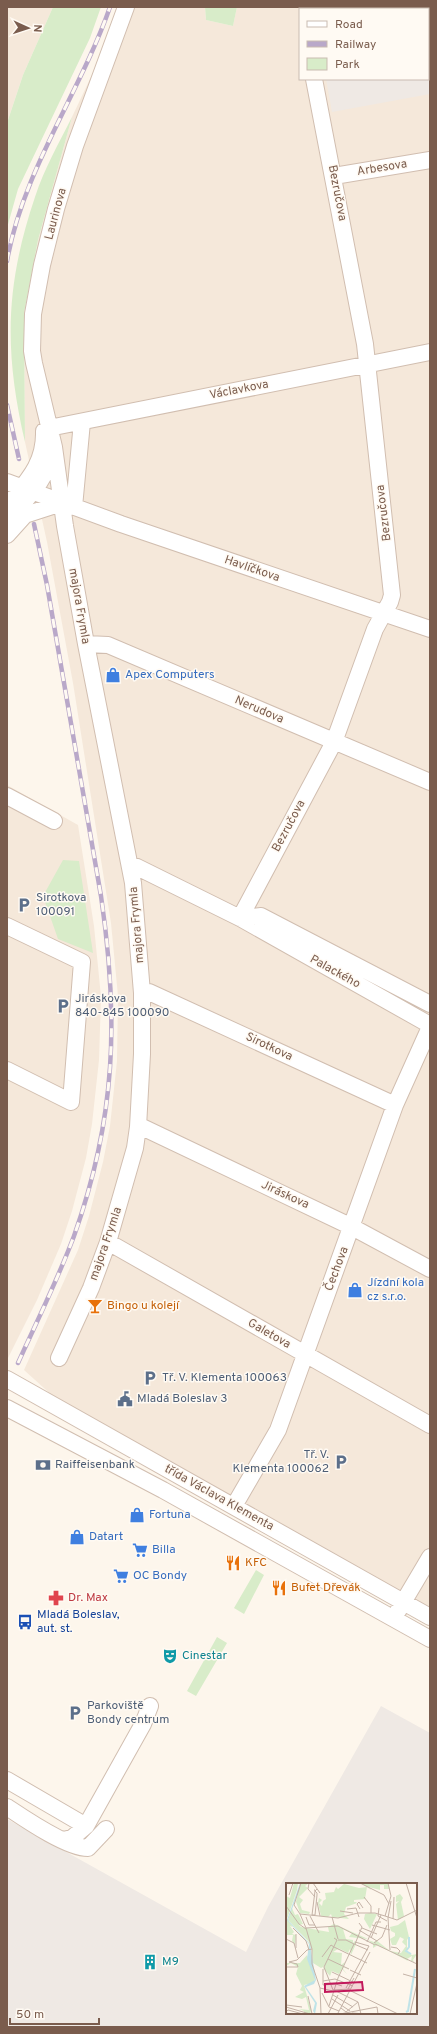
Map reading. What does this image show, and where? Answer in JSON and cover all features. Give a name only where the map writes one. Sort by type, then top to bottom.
[{"type":"street","name":"Laurinova","points":[[68,505],[44,411],[32,351],[33,314],[42,265],[75,146],[126,7]]},
{"type":"street","name":"Bezručova","points":[[240,918],[334,742],[382,614],[390,602],[392,584],[365,344],[334,176],[314,80]]},
{"type":"street","name":"Arbesova","points":[[334,176],[430,160]]},
{"type":"street","name":"Václavkova","points":[[49,428],[366,363],[430,352]]},
{"type":"street","points":[[9,515],[17,486],[35,470],[43,452],[44,411]]},
{"type":"street","points":[[7,535],[24,516],[68,505],[82,422]]},
{"type":"street","points":[[17,486],[49,468],[54,447]]},
{"type":"street","name":"Havlíčkova","points":[[17,486],[382,614],[430,629]]},
{"type":"street","name":"majora Frymla","points":[[59,1358],[91,1288],[108,1242],[135,1148],[138,1127],[142,1054],[142,993],[134,891],[86,644],[68,505]]},
{"type":"street","name":"Nerudova","points":[[86,644],[108,646],[430,782]]},
{"type":"street","points":[[7,796],[54,821]]},
{"type":"street","name":"Palackého","points":[[130,866],[137,867],[240,918],[430,1026]]},
{"type":"street","name":"Palackého","points":[[240,918],[262,916],[430,1004]]},
{"type":"street","points":[[7,926],[82,962],[71,1102],[7,1070]]},
{"type":"street","name":"Sirotkova","points":[[142,993],[149,992],[395,1104]]},
{"type":"street","name":"Čechova","points":[[234,1506],[278,1430],[395,1104],[430,1026]]},
{"type":"street","name":"Jiráskova","points":[[138,1127],[144,1128],[352,1227],[430,1269]]},
{"type":"street","name":"Galetova","points":[[108,1242],[430,1425]]},
{"type":"street","name":"třída Václava Klementa","points":[[7,1379],[430,1617]]},
{"type":"street","name":"třída Václava Klementa","points":[[7,1408],[163,1490],[430,1639]]},
{"type":"street","points":[[394,1619],[430,1557]]},
{"type":"street","points":[[62,1840],[72,1838],[86,1826],[144,1724],[150,1706]]},
{"type":"street","points":[[7,1780],[86,1826]]},
{"type":"street","points":[[7,1807],[76,1847],[88,1848],[106,1828]]},
{"type":"shaded area","points":[[7,7],[53,7],[23,75],[7,123]]},
{"type":"shaded area","points":[[119,7],[205,7],[206,20],[233,26],[237,7],[430,7],[430,1609],[55,1398],[24,1370],[78,1250],[89,1216],[103,1162],[110,1126],[117,1061],[118,996],[111,923],[73,683],[47,542],[25,442],[24,314],[38,240],[72,117],[106,45]]},
{"type":"shaded area","points":[[430,7],[430,94],[332,112],[326,80],[429,80],[429,8],[328,8]]},
{"type":"shaded area","points":[[7,785],[78,825],[94,926],[101,997],[99,1060],[92,1124],[86,1158],[72,1211],[61,1244],[37,1300],[7,1360]]},
{"type":"shaded area","points":[[381,1706],[430,1733],[430,2027],[7,2027],[7,1819],[246,1952],[268,1907]]},
{"type":"green space","points":[[53,7],[101,7],[90,38],[18,189],[7,228],[7,123],[23,75]]},
{"type":"green space","points":[[205,7],[237,7],[233,26],[206,20]]},
{"type":"green space","points":[[72,117],[38,240],[24,313],[25,442],[13,378],[11,319],[13,290],[25,229],[35,197],[47,166]]},
{"type":"green space","points":[[63,860],[79,861],[93,953],[58,939],[43,896]]},
{"type":"green space","points":[[256,1570],[264,1575],[244,1614],[234,1608]]},
{"type":"green space","points":[[217,1637],[227,1643],[196,1696],[187,1691]]},
{"type":"railway","points":[[7,261],[15,227],[26,195],[53,132],[98,39],[110,7]]},
{"type":"railway","points":[[7,405],[19,459]]},
{"type":"railway","points":[[18,1363],[68,1252],[88,1193],[106,1109],[110,1068],[111,1026],[107,941],[101,896],[47,585],[34,524]]},
{"type":"place","name":"Apex Computers","points":[[113,675]]},
{"type":"place","name":"Sirotkova 100091","points":[[24,905]]},
{"type":"place","name":"Jiráskova 840-845 100090","points":[[63,1006]]},
{"type":"place","name":"Jízdní kola cz s.r.o.","points":[[355,1290]]},
{"type":"place","name":"Bingo u kolejí","points":[[95,1306]]},
{"type":"place","name":"Tř. V. Klementa 100063","points":[[150,1378]]},
{"type":"place","name":"Mladá Boleslav 3","points":[[125,1399]]},
{"type":"place","name":"Tř. V. Klementa 100062","points":[[341,1462]]},
{"type":"place","name":"Raiffeisenbank","points":[[43,1465]]},
{"type":"place","name":"Fortuna","points":[[137,1515]]},
{"type":"place","name":"Datart","points":[[77,1537]]},
{"type":"place","name":"Billa","points":[[140,1550]]},
{"type":"place","name":"KFC","points":[[233,1563]]},
{"type":"place","name":"OC Bondy","points":[[121,1576]]},
{"type":"place","name":"Bufet Dřevák","points":[[279,1588]]},
{"type":"place","name":"Dr. Max","points":[[56,1598]]},
{"type":"place","name":"Mladá Boleslav, aut. st.","points":[[25,1622]]},
{"type":"place","name":"Cinestar","points":[[170,1656]]},
{"type":"place","name":"Parkoviště Bondy centrum","points":[[75,1713]]},
{"type":"place","name":"M9","points":[[150,1962]]}]
